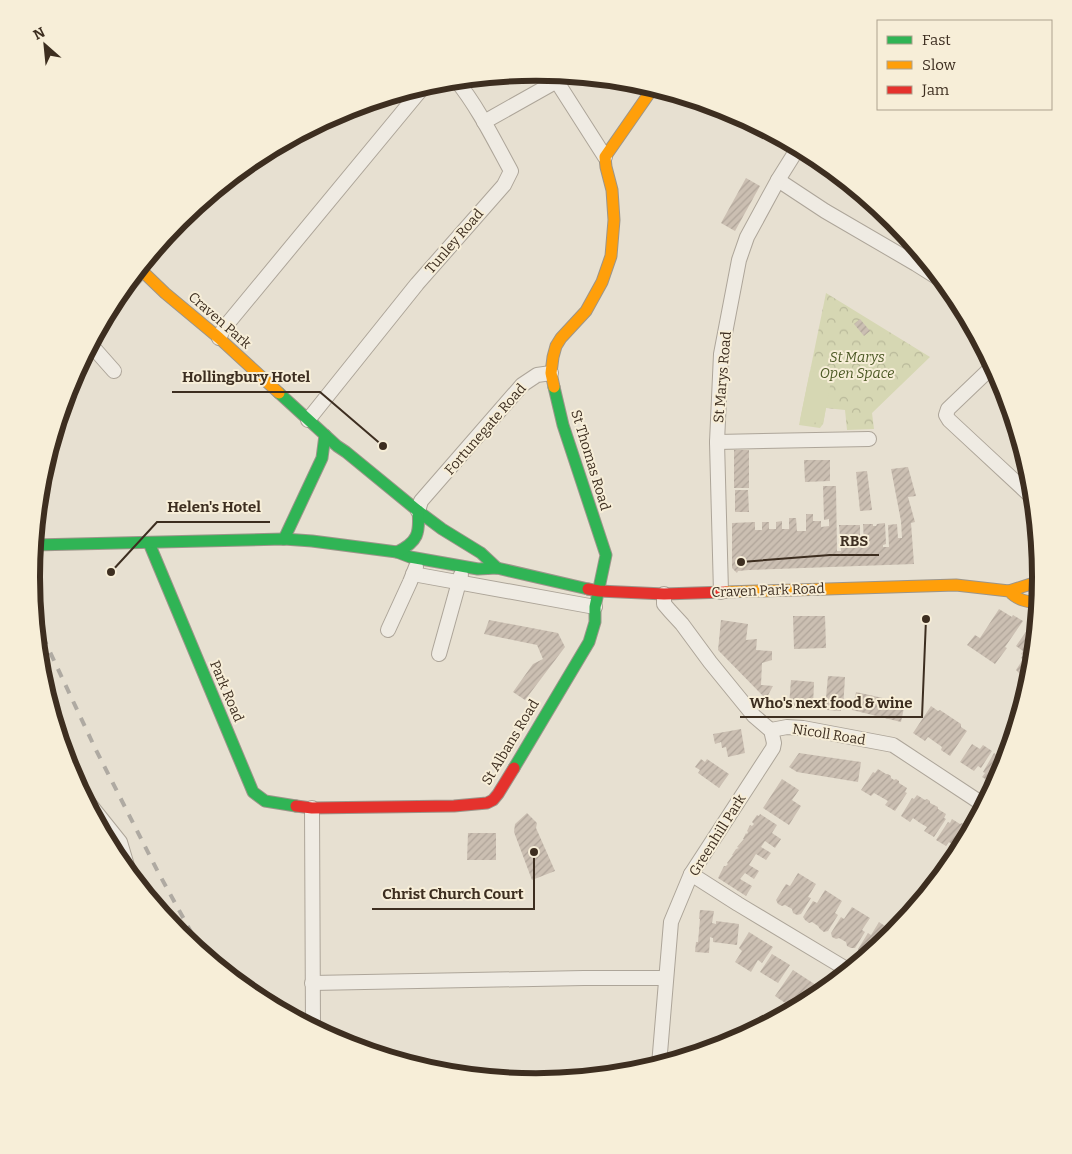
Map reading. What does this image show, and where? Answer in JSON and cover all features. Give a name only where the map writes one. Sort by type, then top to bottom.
[{"type":"main road","points":[[551,373],[556,346],[586,311],[602,282],[611,256],[614,220],[612,190],[605,157],[648,94]]},
{"type":"main road","name":"Craven Park","points":[[144,273],[219,338],[337,446],[418,512]]},
{"type":"main road","name":"St Thomas Road","points":[[551,373],[563,425],[606,555]]},
{"type":"main road","points":[[284,539],[322,458],[325,435]]},
{"type":"main road","points":[[322,458],[346,452]]},
{"type":"main road","points":[[297,511],[312,541]]},
{"type":"main road","points":[[41,545],[284,539],[398,552],[414,542],[418,534],[418,512]]},
{"type":"main road","name":"Craven Park Road","points":[[418,512],[481,553],[497,568]]},
{"type":"main road","name":"Park Road","points":[[149,543],[253,792],[265,801],[312,808]]},
{"type":"main road","name":"Craven Park Road","points":[[398,552],[418,558],[478,569],[497,568],[599,591],[628,594],[956,585],[1009,591],[1013,597],[1031,602]]},
{"type":"main road","name":"St Albans Road","points":[[312,808],[454,806],[490,802],[498,794],[589,642],[595,622],[595,607],[606,555]]},
{"type":"main road","points":[[1009,591],[1032,582]]},
{"type":"street","points":[[461,87],[484,122],[547,81]]},
{"type":"street","points":[[557,82],[605,157]]},
{"type":"street","points":[[219,338],[230,320],[415,96]]},
{"type":"street","name":"Tunley Road","points":[[308,420],[417,284],[504,184],[511,171],[484,122]]},
{"type":"street","name":"St Marys Road","points":[[721,592],[717,442],[720,354],[739,260],[747,237],[794,154]]},
{"type":"street","points":[[778,180],[825,212],[916,259]]},
{"type":"street","points":[[95,350],[114,370]]},
{"type":"street","points":[[987,372],[948,409],[946,415],[949,420],[1024,489]]},
{"type":"street","name":"Fortunegate Road","points":[[418,512],[421,501],[522,385],[537,375],[551,373]]},
{"type":"street","points":[[717,442],[869,440]]},
{"type":"street","points":[[388,630],[414,574],[418,558]]},
{"type":"street","points":[[439,654],[463,566]]},
{"type":"street","points":[[414,574],[595,607]]},
{"type":"street","points":[[664,594],[664,604],[682,624],[754,716],[771,730]]},
{"type":"street","name":"Nicoll Road","points":[[771,730],[787,727],[803,728],[893,745],[978,801]]},
{"type":"street","name":"Greenhill Park","points":[[660,1057],[671,922],[691,874],[773,748],[774,743],[771,730]]},
{"type":"street","points":[[312,808],[313,1020]]},
{"type":"street","points":[[105,824],[120,842],[123,851]]},
{"type":"street","points":[[691,874],[843,967]]},
{"type":"street","points":[[312,983],[665,978]]},
{"type":"green space","name":"St Marys Open Space","points":[[826,293],[930,357],[872,413],[874,429],[847,430],[845,410],[826,408],[823,424],[820,428],[799,425]]},
{"type":"green space","points":[[810,371],[832,375],[823,424],[800,420]]},
{"type":"building","points":[[746,178],[760,186],[735,231],[721,223]]},
{"type":"building","points":[[860,319],[870,331],[864,336],[854,324]]},
{"type":"building","points":[[734,450],[749,450],[749,488],[734,488]]},
{"type":"building","points":[[804,460],[830,460],[830,481],[805,482]]},
{"type":"building","points":[[908,467],[916,496],[908,497],[915,522],[911,523],[914,564],[749,570],[738,571],[737,573],[732,568],[732,523],[755,522],[755,530],[762,530],[762,522],[769,522],[769,529],[776,529],[776,522],[782,521],[782,529],[789,529],[789,518],[796,518],[797,531],[806,531],[806,514],[813,514],[813,521],[821,521],[821,527],[829,526],[829,519],[824,520],[823,486],[836,486],[837,551],[841,551],[839,525],[860,525],[860,544],[862,548],[864,544],[863,524],[873,524],[873,526],[876,526],[877,524],[885,523],[886,544],[883,547],[889,547],[888,525],[897,524],[898,538],[902,538],[901,521],[891,469]]},
{"type":"building","points":[[867,471],[872,510],[860,511],[856,472]]},
{"type":"building","points":[[735,490],[748,490],[749,512],[735,512]]},
{"type":"building","points":[[999,609],[1023,621],[995,664],[967,645],[975,635],[980,638]]},
{"type":"building","points":[[793,616],[825,616],[826,648],[794,649]]},
{"type":"building","points":[[489,620],[558,633],[565,647],[525,700],[513,692],[533,664],[543,659],[537,645],[484,634]]},
{"type":"building","points":[[721,620],[748,624],[746,640],[757,639],[756,650],[772,651],[772,660],[762,663],[761,685],[773,686],[766,699],[718,650]]},
{"type":"building","points":[[1029,627],[1022,676],[1016,670],[1023,659],[1021,654],[1023,651],[1016,646]]},
{"type":"building","points":[[828,676],[845,677],[843,709],[841,711],[827,710],[825,708]]},
{"type":"building","points":[[791,680],[814,682],[813,707],[803,709],[802,706],[792,708],[789,705]]},
{"type":"building","points":[[856,692],[905,703],[901,722],[852,710]]},
{"type":"building","points":[[931,706],[961,724],[961,727],[967,731],[950,756],[941,750],[942,747],[928,737],[925,741],[913,733]]},
{"type":"building","points":[[741,729],[745,753],[728,757],[726,747],[722,748],[721,742],[715,744],[713,734]]},
{"type":"building","points":[[972,744],[980,749],[983,745],[992,751],[981,768],[978,766],[974,771],[960,762]]},
{"type":"building","points":[[799,753],[861,762],[858,782],[797,772],[789,767]]},
{"type":"building","points":[[994,753],[998,756],[988,781],[982,777],[985,773],[983,772]]},
{"type":"building","points":[[701,759],[705,762],[707,759],[729,774],[719,788],[698,773],[700,770],[695,767]]},
{"type":"building","points":[[878,769],[907,788],[905,792],[907,793],[895,811],[885,805],[888,801],[874,793],[871,796],[861,790],[873,772],[875,773]]},
{"type":"building","points":[[782,779],[799,790],[792,800],[801,806],[789,825],[763,808]]},
{"type":"building","points":[[917,795],[925,800],[927,799],[946,814],[944,818],[946,819],[934,837],[924,831],[927,827],[913,818],[910,822],[901,816],[912,798],[914,799]]},
{"type":"building","points":[[527,813],[537,823],[536,828],[555,871],[532,880],[514,832],[515,824]]},
{"type":"building","points":[[760,814],[777,825],[772,833],[781,839],[775,848],[765,841],[761,847],[771,853],[766,860],[756,854],[749,865],[759,871],[754,879],[745,873],[740,879],[752,886],[746,896],[718,878],[724,866],[728,864],[736,849],[739,848],[737,847],[747,834],[750,825],[754,824],[752,822]]},
{"type":"building","points":[[952,819],[965,826],[953,845],[949,842],[946,846],[936,840],[948,822],[950,823]]},
{"type":"building","points":[[468,833],[496,833],[496,860],[467,860]]},
{"type":"building","points":[[798,873],[816,884],[808,897],[811,898],[801,914],[797,915],[793,913],[792,909],[778,904],[776,900],[786,884],[790,886]]},
{"type":"building","points":[[825,890],[842,901],[835,913],[838,915],[828,931],[824,932],[803,917],[813,901],[817,903]]},
{"type":"building","points":[[852,907],[870,918],[862,930],[865,932],[855,948],[847,946],[846,942],[839,938],[832,937],[831,933],[841,917],[844,919]]},
{"type":"building","points":[[700,910],[714,911],[712,923],[716,924],[716,921],[739,924],[737,945],[713,942],[713,938],[710,937],[709,953],[695,952],[696,942],[698,942]]},
{"type":"building","points":[[879,922],[887,928],[859,953],[858,949],[868,933],[871,935]]},
{"type":"building","points":[[749,932],[773,947],[762,963],[758,960],[751,972],[735,962],[742,951],[739,948]]},
{"type":"building","points":[[772,954],[790,965],[778,983],[760,972]]},
{"type":"building","points":[[793,970],[816,985],[788,1005],[775,996]]},
{"type":"railway","points":[[44,639],[95,748],[158,872],[193,935]]},
{"type":"traffic: fast","points":[[514,768],[589,642],[595,622],[595,607],[606,555],[563,425],[554,387]]},
{"type":"traffic: fast","points":[[279,393],[337,446],[418,511],[442,529],[481,553],[497,568]]},
{"type":"traffic: fast","points":[[284,539],[322,458],[325,435]]},
{"type":"traffic: fast","points":[[397,552],[409,544],[416,536],[419,525],[418,511]]},
{"type":"traffic: fast","points":[[41,545],[284,539],[312,541],[397,552],[410,557],[478,569],[497,568],[588,589]]},
{"type":"traffic: fast","points":[[149,543],[253,792],[265,801],[296,806]]},
{"type":"traffic: slow","points":[[554,387],[551,373],[556,346],[586,311],[602,282],[611,256],[614,220],[612,190],[605,157],[648,94]]},
{"type":"traffic: slow","points":[[144,273],[279,393]]},
{"type":"traffic: slow","points":[[1009,591],[1032,584]]},
{"type":"traffic: slow","points":[[726,592],[956,585],[1009,591],[1015,597],[1031,602]]},
{"type":"traffic: jam","points":[[588,589],[664,594],[726,592]]},
{"type":"traffic: jam","points":[[296,806],[312,808],[454,806],[487,803],[498,794],[514,768]]},
{"type":"place","name":"Hollingbury Hotel","points":[[383,446]]},
{"type":"place","name":"RBS","points":[[741,562]]},
{"type":"place","name":"Helen's Hotel","points":[[111,572]]},
{"type":"place","name":"Who's next food & wine","points":[[926,619]]},
{"type":"place","name":"Christ Church Court","points":[[534,852]]}]
